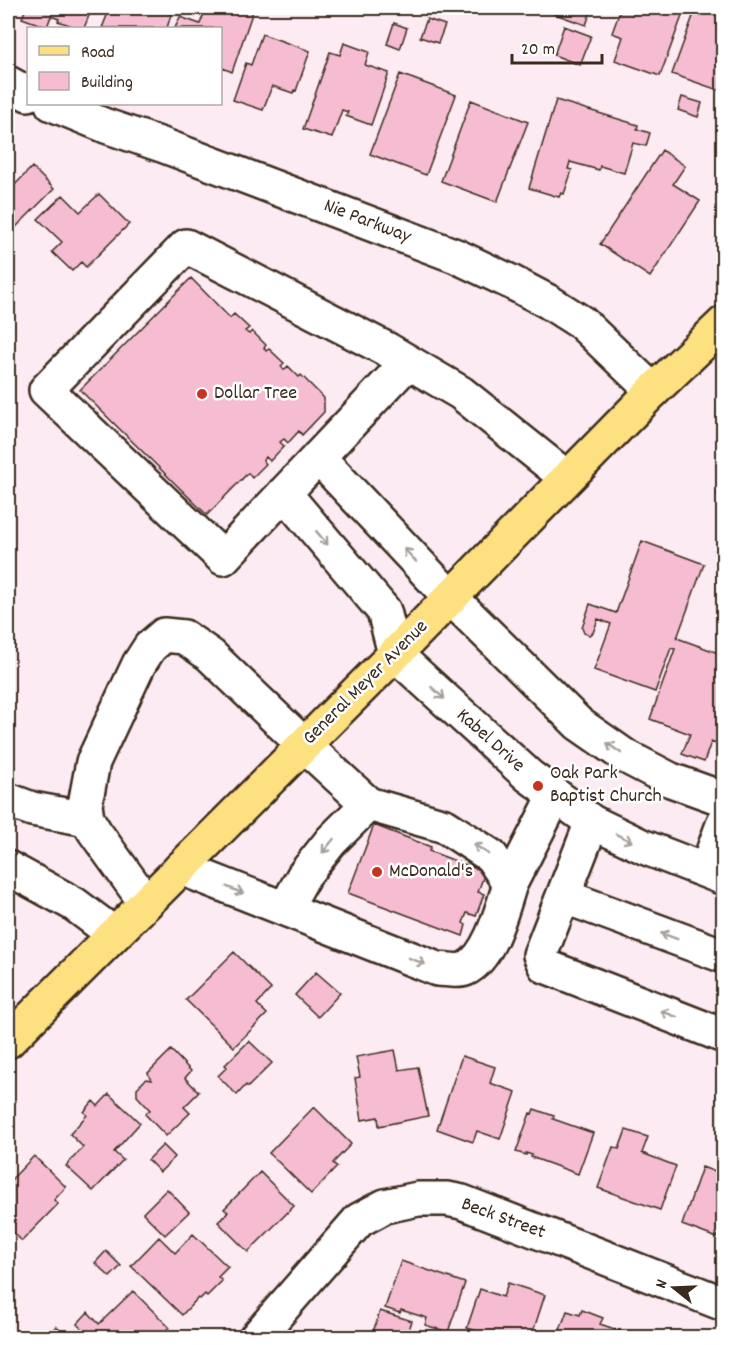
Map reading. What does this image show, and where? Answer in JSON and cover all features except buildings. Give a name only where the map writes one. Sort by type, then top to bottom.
[{"type":"main road","name":"General Meyer Avenue","points":[[8,1041],[723,323]]},
{"type":"street","points":[[8,83],[27,93]]},
{"type":"street","name":"Nie Parkway","points":[[54,105],[456,256],[511,282],[582,323],[653,391]]},
{"type":"street","points":[[408,362],[223,558],[46,390],[186,246],[408,362],[461,393],[567,478]]},
{"type":"street","points":[[318,457],[450,597],[579,724],[625,756],[662,775],[723,799]]},
{"type":"street","points":[[284,493],[384,611],[394,654]]},
{"type":"street","points":[[146,903],[87,819],[85,805],[93,762],[139,664],[150,646],[165,635],[184,637],[210,655],[368,804],[445,826],[491,856],[510,884]]},
{"type":"street","name":"Kabel Drive","points":[[394,654],[529,776],[591,822],[644,847],[715,874]]},
{"type":"street","points":[[181,868],[437,969],[463,970],[480,958],[499,919],[510,884],[555,796]]},
{"type":"street","points":[[8,800],[32,809],[87,819]]},
{"type":"street","points":[[285,909],[304,875],[331,841],[368,804]]},
{"type":"street","points":[[591,822],[540,955],[545,966],[723,1036]]},
{"type":"street","points":[[715,874],[723,822]]},
{"type":"street","points":[[8,868],[74,903],[114,934]]},
{"type":"street","points":[[563,896],[723,956]]},
{"type":"street","name":"Beck Street","points":[[256,1338],[359,1220],[385,1206],[418,1199],[447,1199],[462,1202],[723,1304]]},
{"type":"place","name":"Dollar Tree","points":[[202,394]]},
{"type":"place","name":"Oak Park Baptist Church","points":[[538,786]]},
{"type":"place","name":"McDonald's","points":[[377,872]]}]
